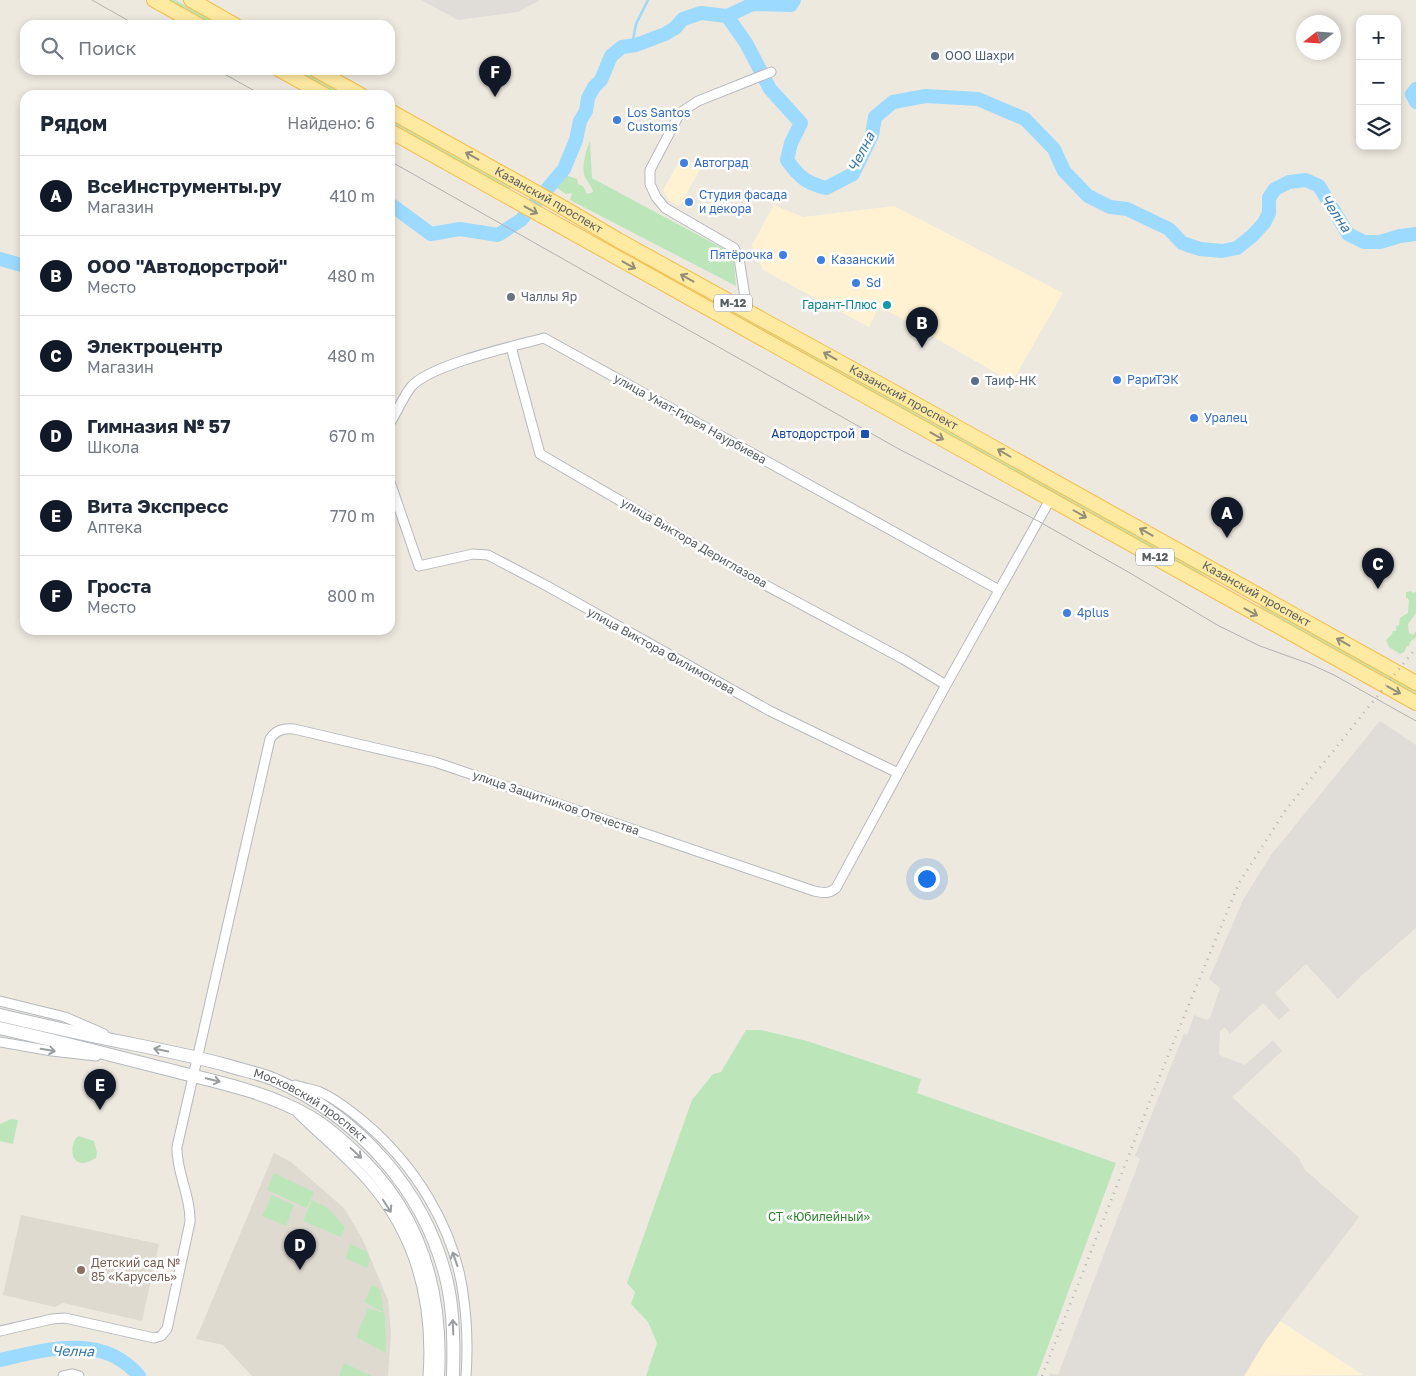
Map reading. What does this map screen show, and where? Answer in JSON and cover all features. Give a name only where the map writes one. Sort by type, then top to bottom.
[{"type":"main road","points":[[154,0],[190,20]]},
{"type":"main road","points":[[191,0],[226,20]]},
{"type":"main road","points":[[289,75],[316,90]]},
{"type":"main road","points":[[325,75],[352,90]]},
{"type":"main road","name":"Казанский проспект","points":[[395,114],[618,240],[1241,584],[1416,683]]},
{"type":"main road","name":"Казанский проспект","points":[[395,134],[1416,703]]},
{"type":"main road","points":[[609,254],[601,240],[618,240]]},
{"type":"main road","points":[[1227,598],[1242,595],[1244,591],[1241,584]]},
{"type":"main road","name":"Московский проспект","points":[[0,1015],[198,1057],[271,1079],[312,1100],[339,1119],[367,1143],[406,1187],[437,1248],[447,1282],[452,1315],[452,1376]]},
{"type":"main road","name":"Московский проспект","points":[[0,1028],[238,1086],[274,1099],[309,1116],[331,1131],[378,1174],[407,1218],[421,1250],[433,1287],[437,1309],[440,1354],[438,1376]]},
{"type":"street","points":[[747,310],[739,258],[734,248],[665,208],[656,197],[650,184],[650,170],[680,113],[698,101],[771,72]]},
{"type":"street","name":"улица Умат-Гирея Наурбиева","points":[[395,415],[412,386],[429,373],[544,338],[999,590]]},
{"type":"street","name":"улица Виктора Дериглазова","points":[[511,347],[540,454],[758,581],[903,659],[946,685]]},
{"type":"street","name":"улица Виктора Филимонова","points":[[395,496],[419,566],[473,554],[488,555],[770,711],[898,773]]},
{"type":"street","points":[[898,773],[1051,498]]},
{"type":"street","name":"улица Защитников Отечества","points":[[198,1057],[270,739],[281,729],[294,729],[435,762],[814,891],[826,893],[832,892],[836,888],[898,773]]},
{"type":"street","points":[[0,1001],[65,1017],[123,1042]]},
{"type":"street","points":[[0,1042],[52,1051],[123,1059],[166,1069]]},
{"type":"street","points":[[0,1331],[61,1318],[154,1338],[164,1334],[190,1222],[190,1204],[177,1150],[198,1057]]},
{"type":"street","points":[[271,1079],[321,1093],[350,1110],[383,1138],[406,1165],[424,1192],[441,1223],[457,1264],[463,1291],[467,1326],[466,1376]]},
{"type":"street","points":[[292,1108],[368,1180],[386,1204],[403,1235],[416,1266],[425,1295],[429,1336],[428,1376]]},
{"type":"street","points":[[63,1376],[73,1374],[79,1376]]},
{"type":"shaded area","points":[[421,0],[540,0],[518,12],[458,20]]},
{"type":"shaded area","points":[[681,158],[701,167],[680,206],[669,201],[663,190]]},
{"type":"shaded area","points":[[774,205],[803,217],[894,206],[1063,293],[1012,382],[890,312],[884,312],[878,308],[869,327],[763,270],[752,245]]},
{"type":"shaded area","points":[[1380,721],[1416,745],[1416,928],[1361,976],[1338,999],[1306,964],[1275,993],[1290,1010],[1279,1020],[1263,1003],[1230,1034],[1225,1027],[1220,1031],[1219,1055],[1245,1065],[1273,1040],[1282,1051],[1232,1097],[1298,1157],[1305,1170],[1359,1217],[1264,1343],[1244,1376],[1049,1376],[1050,1373],[1058,1375],[1140,1159],[1135,1156],[1184,1034],[1187,1035],[1194,1015],[1207,1020],[1210,1018],[1220,988],[1209,979],[1243,900],[1271,855]]},
{"type":"shaded area","points":[[274,1153],[291,1162],[344,1208],[363,1240],[388,1300],[391,1333],[388,1376],[252,1376],[223,1345],[196,1339]]},
{"type":"shaded area","name":"Детский сад № 85 «Карусель»","points":[[21,1215],[159,1244],[142,1321],[63,1303],[55,1307],[3,1295]]},
{"type":"shaded area","points":[[1280,1321],[1363,1375],[1244,1376]]},
{"type":"green space","points":[[168,0],[175,0],[212,20],[204,20]]},
{"type":"green space","points":[[303,75],[311,75],[338,90],[330,90]]},
{"type":"green space","points":[[395,122],[511,186],[510,190],[395,126]]},
{"type":"green space","points":[[590,141],[592,178],[724,249],[734,262],[736,286],[570,200],[572,193],[566,194],[554,186],[563,174],[577,179],[578,184],[583,186],[587,194],[593,192],[584,173],[584,164]]},
{"type":"green space","points":[[602,240],[1242,592],[1196,572],[601,242]]},
{"type":"green space","points":[[1411,591],[1413,593],[1416,592],[1416,613],[1408,624],[1409,633],[1413,635],[1416,631],[1416,637],[1410,642],[1404,652],[1400,654],[1389,647],[1386,640],[1393,631],[1396,631],[1400,618],[1408,613],[1409,600],[1406,597],[1406,592]]},
{"type":"green space","points":[[1262,603],[1416,690],[1416,695],[1260,607]]},
{"type":"green space","name":"СТ «Юбилейный»","points":[[746,1030],[761,1030],[807,1041],[921,1079],[917,1093],[1116,1163],[1037,1376],[646,1376],[657,1343],[648,1322],[631,1304],[635,1292],[627,1283],[692,1100],[713,1074],[721,1072]]},
{"type":"green space","points":[[11,1119],[18,1120],[13,1144],[0,1141],[0,1124]]},
{"type":"green space","points":[[78,1136],[94,1141],[97,1153],[96,1158],[80,1163],[76,1160],[72,1151]]},
{"type":"green space","points":[[274,1173],[314,1192],[307,1208],[267,1190]]},
{"type":"green space","points":[[272,1195],[294,1205],[286,1226],[262,1216]]},
{"type":"green space","points":[[312,1200],[328,1208],[345,1227],[341,1237],[303,1221]]},
{"type":"green space","points":[[351,1244],[367,1252],[370,1260],[367,1268],[345,1258]]},
{"type":"green space","points":[[372,1285],[380,1289],[384,1313],[364,1302]]},
{"type":"green space","points":[[368,1308],[384,1313],[386,1353],[356,1337]]},
{"type":"green space","points":[[344,1363],[372,1376],[339,1376]]},
{"type":"waterway","points":[[632,46],[636,24],[648,0]]},
{"type":"waterway","points":[[727,16],[753,4],[791,5],[794,0]]},
{"type":"waterway","name":"Челна","points":[[395,208],[431,234],[460,229],[498,235],[521,220],[564,169],[576,140],[580,121],[586,111],[588,98],[594,87],[601,80],[611,56],[622,47],[636,45],[665,34],[675,28],[683,19],[701,13],[727,16],[746,43],[770,89],[801,123],[791,143],[787,160],[795,171],[808,181],[819,186],[826,188],[853,174],[872,135],[875,117],[893,102],[926,96],[978,99],[1025,119],[1054,149],[1064,171],[1088,196],[1110,207],[1127,209],[1169,229],[1182,243],[1200,249],[1222,251],[1237,248],[1264,223],[1269,213],[1269,198],[1275,189],[1289,182],[1306,180],[1319,186],[1348,234],[1364,242],[1380,242],[1400,236],[1416,234]]},
{"type":"waterway","name":"Челна","points":[[1416,89],[1412,94],[1416,102]]},
{"type":"waterway","name":"Челна","points":[[0,259],[20,265]]},
{"type":"waterway","name":"Челна","points":[[0,1360],[55,1349],[92,1349],[109,1354],[125,1363],[139,1376]]},
{"type":"tram line","points":[[92,0],[127,20]]},
{"type":"tram line","points":[[226,75],[253,90]]},
{"type":"tram line","points":[[395,164],[897,448],[1038,521],[1219,626],[1260,646],[1334,675],[1416,721]]},
{"type":"railway","points":[[1042,1376],[1171,1048],[1239,883],[1285,811],[1416,648]]},
{"type":"place","name":"ООО Шахри","points":[[935,56]]},
{"type":"place","name":"Гроста","points":[[495,97]]},
{"type":"place","name":"Los Santos Customs","points":[[617,120]]},
{"type":"place","name":"Автоград","points":[[684,163]]},
{"type":"place","name":"Студия фасада и декора","points":[[689,202]]},
{"type":"place","name":"Пятёрочка","points":[[783,255]]},
{"type":"place","name":"Казанский","points":[[821,260]]},
{"type":"place","name":"Sd","points":[[856,283]]},
{"type":"place","name":"Чаллы Яр","points":[[511,297]]},
{"type":"place","name":"Гарант-Плюс","points":[[887,305]]},
{"type":"place","name":"ООО \"Автодорстрой\"","points":[[922,348]]},
{"type":"place","name":"РариТЭК","points":[[1117,380]]},
{"type":"place","name":"Таиф-НК","points":[[975,381]]},
{"type":"place","name":"Уралец","points":[[1194,418]]},
{"type":"place","name":"Автодорстрой","points":[[865,434]]},
{"type":"place","name":"ВсеИнструменты.ру","points":[[1227,538]]},
{"type":"place","name":"Электроцентр","points":[[1378,589]]},
{"type":"place","name":"4plus","points":[[1067,613]]},
{"type":"place","name":"Вита Экспресс","points":[[100,1110]]},
{"type":"place","name":"Детский сад № 85 «Карусель»","points":[[81,1270]]},
{"type":"place","name":"Гимназия № 57","points":[[300,1270]]}]
